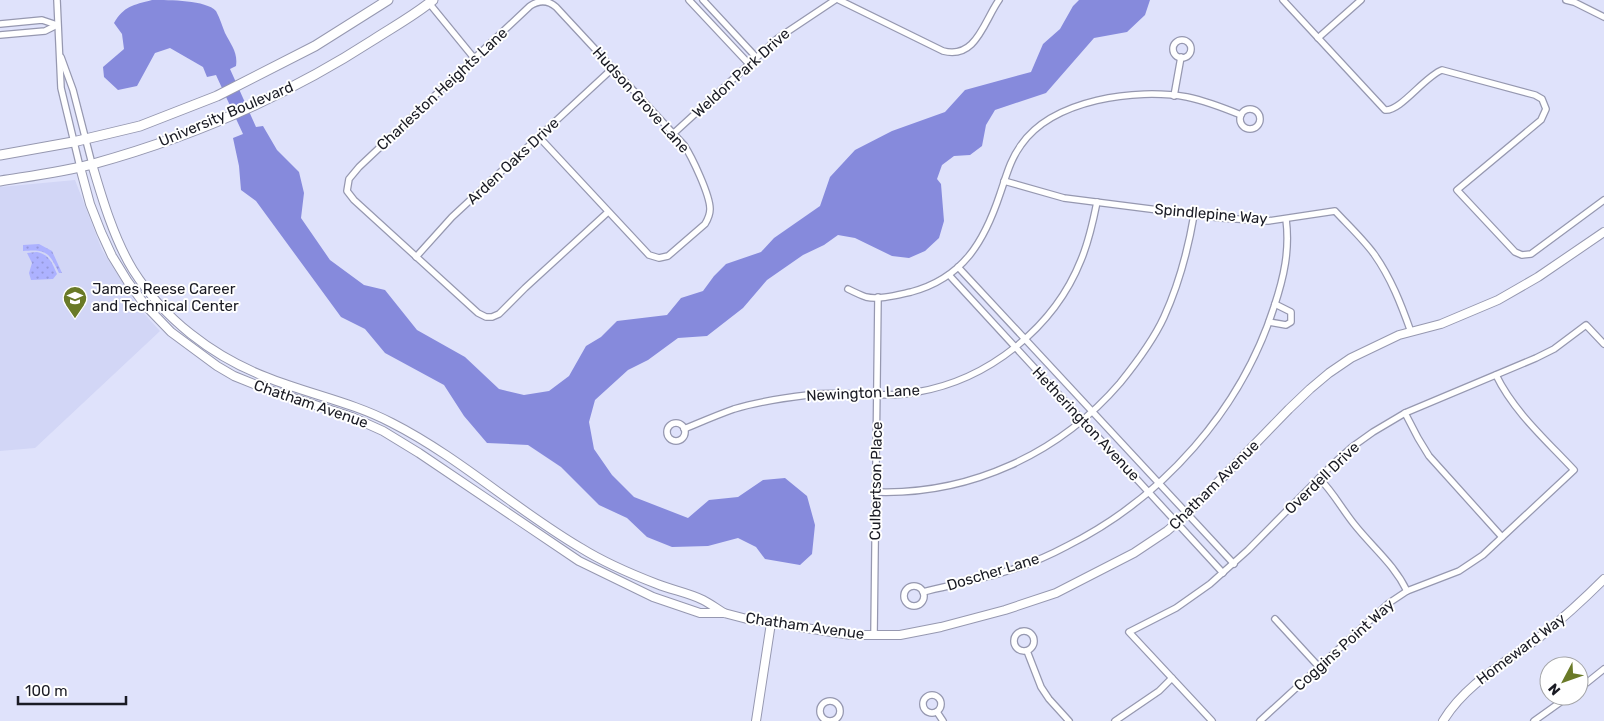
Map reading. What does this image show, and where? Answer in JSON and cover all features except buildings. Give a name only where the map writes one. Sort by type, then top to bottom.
[{"type":"main road","name":"University Boulevard","points":[[0,155],[73,142],[140,126],[217,96],[315,46],[388,0]]},
{"type":"main road","name":"University Boulevard","points":[[0,181],[92,164],[152,146],[226,117],[320,72],[430,1]]},
{"type":"street","name":"Chatham Avenue","points":[[57,0],[61,88],[73,142],[95,217],[107,246],[128,282],[158,319],[188,346],[234,376],[266,390],[369,424],[396,438],[580,561],[653,597],[700,613],[724,613],[771,623],[850,635],[900,635],[941,627],[1006,610],[1056,592],[1154,542],[1188,513],[1316,383],[1351,358],[1392,338],[1441,324],[1498,300],[1538,277],[1604,232]]},
{"type":"street","points":[[689,0],[749,64]]},
{"type":"street","points":[[704,0],[756,57]]},
{"type":"street","name":"Weldon Park Drive","points":[[674,133],[784,32],[835,0]]},
{"type":"street","points":[[839,0],[943,51],[955,53],[964,50],[978,38],[999,0]]},
{"type":"street","points":[[1283,0],[1385,110],[1394,109],[1434,73],[1442,70],[1535,94],[1542,99],[1546,110],[1541,120],[1457,190],[1515,252],[1522,255],[1532,254],[1604,200]]},
{"type":"street","points":[[1318,38],[1361,0]]},
{"type":"street","points":[[1566,0],[1604,17]]},
{"type":"street","points":[[430,1],[474,58]]},
{"type":"street","name":"Charleston Heights Lane","points":[[416,257],[354,200],[348,193],[348,179],[534,3],[547,1]]},
{"type":"street","name":"Hudson Grove Lane","points":[[547,1],[556,7],[684,145],[694,164],[709,203],[710,214],[705,224],[674,252],[659,258],[649,255],[644,251],[608,212]]},
{"type":"street","points":[[0,24],[42,20],[57,25]]},
{"type":"street","points":[[0,36],[45,31],[57,25]]},
{"type":"street","name":"Chatham Avenue","points":[[60,52],[92,164],[122,250],[133,270],[165,311],[184,329],[222,356],[265,377],[344,402],[391,422],[422,440],[539,522],[580,548],[616,568],[702,600],[724,613]]},
{"type":"street","points":[[1174,96],[1181,57]]},
{"type":"street","name":"Arden Oaks Drive","points":[[416,257],[452,217],[613,68]]},
{"type":"street","points":[[848,290],[866,297],[878,297],[918,290],[949,275],[980,242],[1012,160],[1021,144],[1034,130],[1060,113],[1101,100],[1124,96],[1157,94],[1213,104],[1241,115]]},
{"type":"street","points":[[416,257],[478,313],[489,317],[500,314],[525,288],[608,212],[539,136]]},
{"type":"street","name":"Spindlepine Way","points":[[1004,181],[1064,198],[1194,215],[1268,221],[1335,211],[1373,252],[1386,272],[1398,295],[1411,332]]},
{"type":"street","name":"Newington Lane","points":[[684,429],[734,410],[780,399],[829,392],[877,394],[917,392],[941,386],[982,369],[1015,347],[1052,311],[1072,279],[1088,243],[1097,202]]},
{"type":"street","points":[[876,492],[923,491],[972,480],[1020,461],[1059,438],[1083,420],[1131,370],[1164,318],[1189,247],[1194,215]]},
{"type":"street","name":"Doscher Lane","points":[[923,592],[978,579],[1036,561],[1068,546],[1100,527],[1149,492],[1183,460],[1222,410],[1240,383],[1269,322],[1286,268],[1288,234],[1286,219]]},
{"type":"street","name":"Hetherington Avenue","points":[[958,267],[1234,564]]},
{"type":"street","name":"Hetherington Avenue","points":[[949,275],[1223,574]]},
{"type":"street","name":"Culbertson Place","points":[[874,635],[878,297]]},
{"type":"street","points":[[1269,322],[1286,325],[1291,322],[1291,312],[1275,304]]},
{"type":"street","points":[[158,319],[165,311]]},
{"type":"street","name":"Overdell Drive","points":[[1172,678],[1129,632],[1176,608],[1223,574],[1352,447],[1372,432],[1405,413],[1554,349],[1586,324],[1604,344]]},
{"type":"street","name":"Coggins Point Way","points":[[1260,721],[1389,602],[1407,591],[1459,571],[1483,555],[1574,470],[1514,406],[1504,392],[1496,375]]},
{"type":"street","points":[[1405,413],[1430,456],[1502,537]]},
{"type":"street","points":[[1319,478],[1355,525],[1392,566],[1407,591]]},
{"type":"street","name":"Homeward Way","points":[[1442,721],[1472,687],[1542,635],[1604,579]]},
{"type":"street","points":[[1275,619],[1319,666]]},
{"type":"street","points":[[756,721],[771,623]]},
{"type":"street","points":[[1027,650],[1041,687],[1048,699],[1069,721]]},
{"type":"street","points":[[1589,681],[1604,670]]},
{"type":"street","points":[[1115,721],[1159,691],[1172,678],[1212,721]]},
{"type":"street","points":[[1534,721],[1555,706]]},
{"type":"street","points":[[937,712],[943,721]]},
{"type":"shaded area","points":[[152,0],[196,3],[211,7],[216,11],[236,57],[236,66],[230,69],[256,127],[263,126],[277,150],[299,172],[304,193],[301,218],[330,260],[364,285],[385,290],[417,330],[465,357],[499,389],[524,395],[549,391],[569,376],[586,346],[601,337],[617,321],[667,315],[681,298],[703,291],[726,264],[761,252],[774,238],[820,206],[830,177],[855,150],[892,131],[945,112],[965,90],[1031,72],[1043,44],[1060,29],[1073,6],[1079,0],[1150,0],[1145,15],[1127,32],[1094,38],[1046,93],[995,110],[986,125],[982,146],[970,155],[954,156],[942,165],[937,179],[941,184],[944,221],[939,238],[925,251],[909,258],[892,256],[855,238],[838,235],[824,245],[803,255],[767,280],[743,308],[707,336],[678,338],[648,360],[628,370],[595,400],[589,422],[594,449],[612,475],[634,497],[688,518],[709,500],[738,497],[763,480],[785,478],[807,496],[815,525],[812,554],[800,565],[765,559],[756,547],[738,538],[708,546],[672,547],[647,537],[627,518],[599,505],[561,467],[528,445],[487,443],[464,416],[444,385],[385,353],[365,329],[341,317],[256,201],[241,190],[239,166],[233,138],[243,134],[216,75],[207,77],[203,67],[170,48],[155,53],[137,86],[118,90],[104,77],[103,67],[124,49],[122,34],[114,23],[125,10],[139,3]]},
{"type":"shaded area","name":"James Reese Career and Technical Center","points":[[75,180],[102,250],[138,307],[160,331],[35,448],[0,451],[0,187]]},
{"type":"shaded area","points":[[39,244],[52,251],[62,273],[59,273],[46,253],[23,251],[23,245]]},
{"type":"shaded area","points":[[37,252],[48,257],[52,263],[57,274],[53,279],[31,280],[29,273],[32,263],[27,253]]},
{"type":"place","name":"James Reese Career and Technical Center","points":[[75,319]]}]
